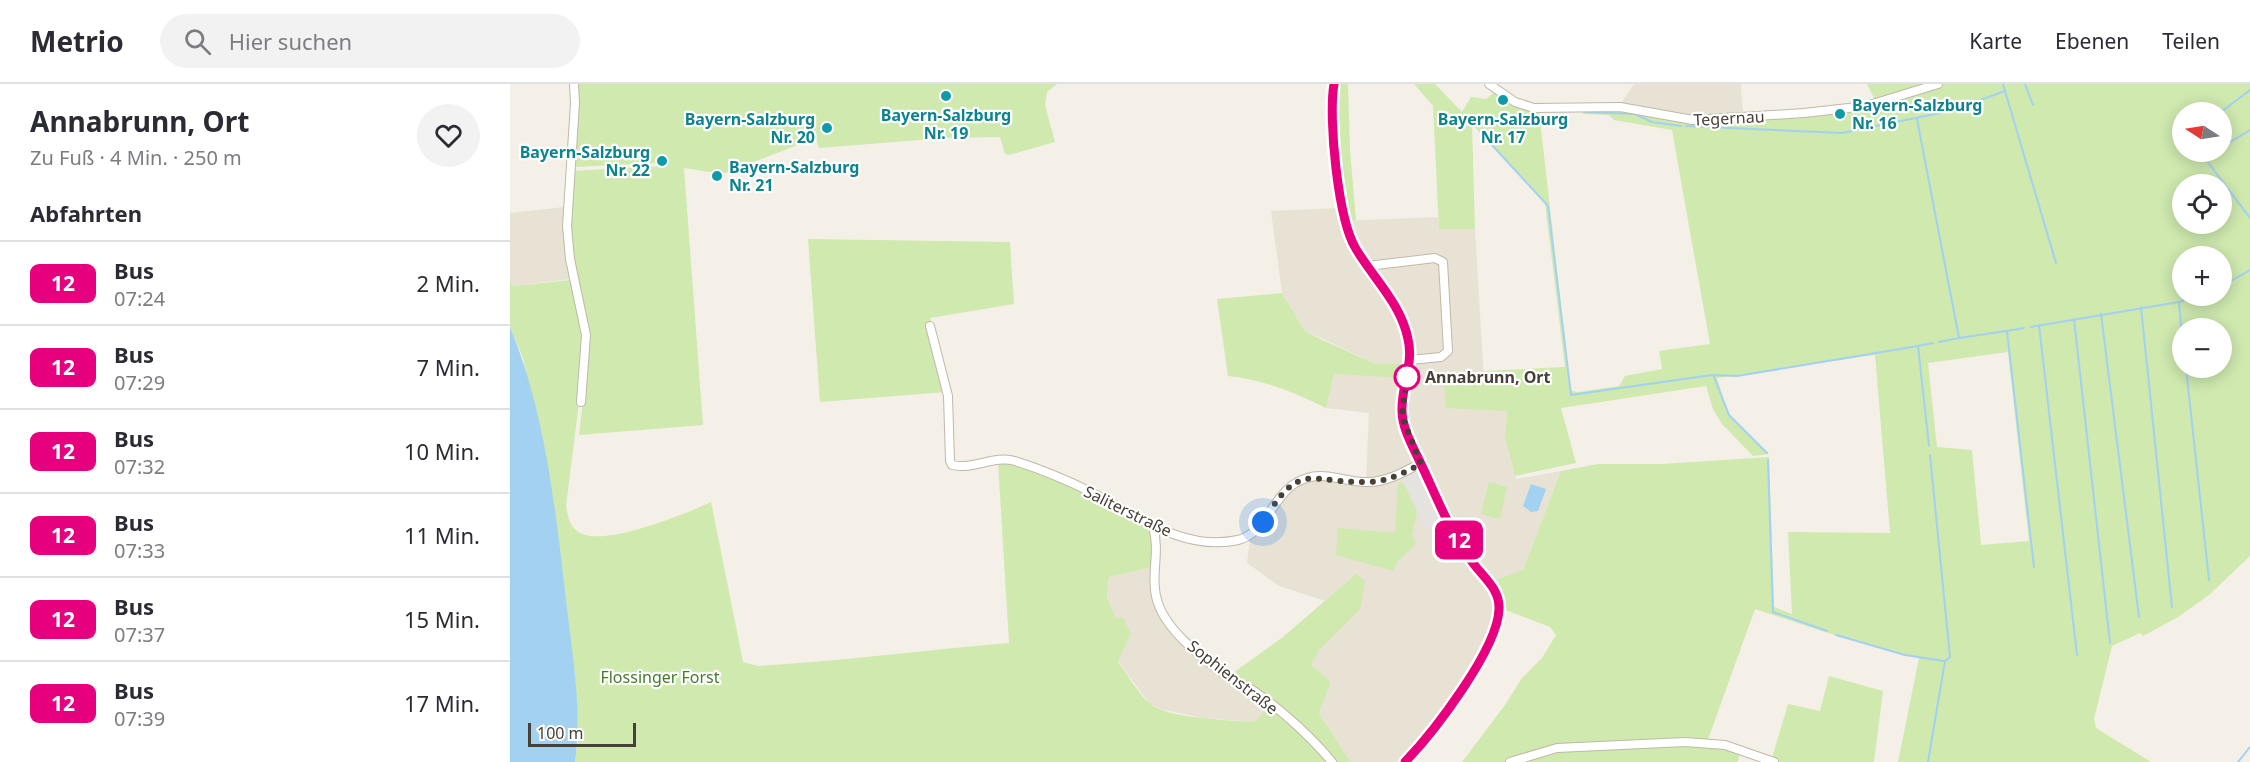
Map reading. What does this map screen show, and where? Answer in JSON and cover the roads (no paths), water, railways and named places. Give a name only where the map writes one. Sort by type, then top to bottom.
[{"type":"street","points":[[574,84],[575,103],[567,226],[570,259],[586,335],[581,402]]},
{"type":"street","points":[[1334,84],[1333,110],[1341,207],[1354,247],[1399,313],[1409,341],[1410,360],[1402,416],[1421,464],[1469,556],[1494,589],[1499,610],[1492,636],[1468,678],[1432,730],[1405,762]]},
{"type":"street","name":"Tegernau","points":[[1489,84],[1515,102],[1534,108],[1620,106],[1693,120],[1857,108],[1896,99],[1938,84]]},
{"type":"street","points":[[1366,266],[1435,258],[1443,262],[1448,351],[1441,357],[1410,360]]},
{"type":"street","name":"Saliterstraße","points":[[930,326],[945,376],[952,465],[1002,459],[1015,462],[1091,492],[1170,534],[1221,541],[1245,538],[1258,529],[1286,491],[1306,478],[1371,482],[1390,478],[1421,464]]},
{"type":"street","name":"Sophienstraße","points":[[1153,527],[1158,543],[1155,593],[1161,611],[1170,624],[1192,647],[1226,675],[1258,694],[1315,741],[1332,762]]},
{"type":"street","points":[[1158,543],[1170,534]]},
{"type":"street","points":[[1510,762],[1537,753],[1570,747],[1685,742],[1725,745],[1774,762]]},
{"type":"water","points":[[510,327],[533,394],[554,501],[576,685],[578,723],[575,762],[510,762]]},
{"type":"water","points":[[1531,484],[1546,489],[1538,511],[1531,512],[1523,506]]},
{"type":"waterway","points":[[1686,126],[1842,133],[1950,111],[2005,91],[2003,84]]},
{"type":"waterway","points":[[2025,84],[2033,105]]},
{"type":"waterway","points":[[2232,104],[2250,90]]},
{"type":"waterway","points":[[2005,91],[2056,263]]},
{"type":"waterway","points":[[1585,112],[1635,114],[1652,122],[1681,126]]},
{"type":"waterway","points":[[1917,119],[1959,338],[1939,342]]},
{"type":"waterway","points":[[2232,141],[2250,130]]},
{"type":"waterway","points":[[1491,144],[1548,206],[1571,395],[1712,375],[1737,376],[1918,346]]},
{"type":"waterway","points":[[2208,162],[2250,218]]},
{"type":"waterway","points":[[2232,280],[2250,270]]},
{"type":"waterway","points":[[2031,327],[2172,303]]},
{"type":"waterway","points":[[2179,306],[2180,318]]},
{"type":"waterway","points":[[2141,307],[2172,607]]},
{"type":"waterway","points":[[2101,314],[2139,617]]},
{"type":"waterway","points":[[2074,319],[2110,643]]},
{"type":"waterway","points":[[2039,325],[2077,655]]},
{"type":"waterway","points":[[2024,328],[2007,331],[2034,567]]},
{"type":"waterway","points":[[1959,338],[2006,331]]},
{"type":"waterway","points":[[1929,446],[1918,346],[1933,343]]},
{"type":"waterway","points":[[1714,377],[1729,415],[1767,453]]},
{"type":"waterway","points":[[2187,378],[2209,580]]},
{"type":"waterway","points":[[1928,762],[1945,661],[1950,657],[1930,455]]},
{"type":"waterway","points":[[1768,460],[1773,612],[1827,631]]},
{"type":"waterway","points":[[1836,635],[1905,655],[1944,661]]},
{"type":"waterway","points":[[2238,762],[2250,747]]},
{"type":"place","name":"Bayern-Salzburg Nr. 19","points":[[946,96]]},
{"type":"place","name":"Bayern-Salzburg Nr. 17","points":[[1503,100]]},
{"type":"place","name":"Bayern-Salzburg Nr. 16","points":[[1840,114]]},
{"type":"place","name":"Bayern-Salzburg Nr. 20","points":[[827,128]]},
{"type":"place","name":"Bayern-Salzburg Nr. 22","points":[[662,161]]},
{"type":"place","name":"Bayern-Salzburg Nr. 21","points":[[717,176]]},
{"type":"place","name":"Annabrunn, Ort","points":[[1407,377]]},
{"type":"park label","name":"Flossinger Forst","points":[[660,677]]}]
